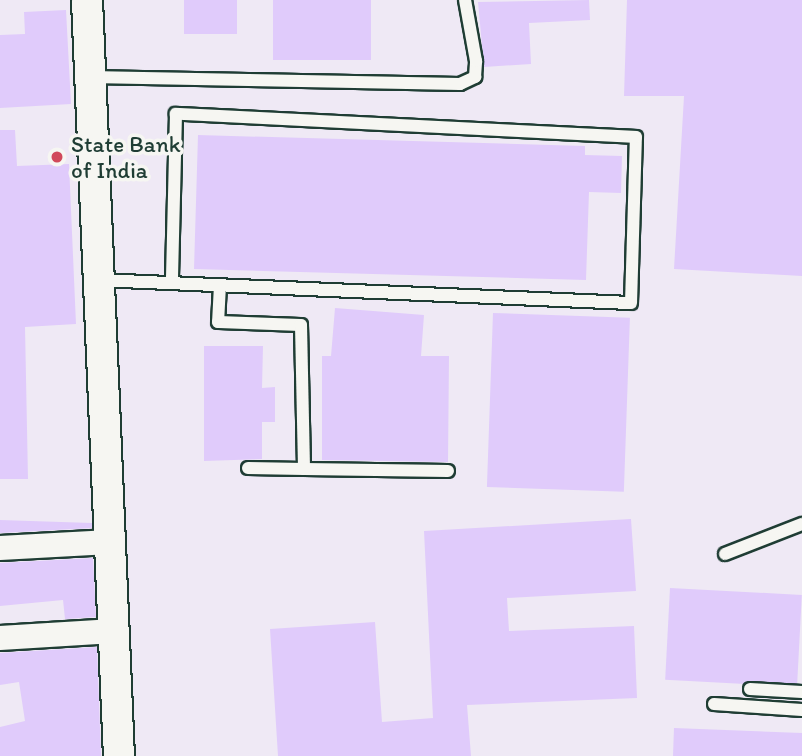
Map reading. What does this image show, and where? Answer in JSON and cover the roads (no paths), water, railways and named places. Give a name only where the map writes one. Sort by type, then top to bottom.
[{"type":"street","points":[[87,0],[119,756]]},
{"type":"street","points":[[0,548],[110,542]]},
{"type":"street","points":[[0,638],[114,631]]},
{"type":"lane","points":[[90,77],[460,84],[475,77],[476,61],[465,0]]},
{"type":"lane","points":[[99,280],[631,303],[636,137],[176,114],[172,283]]},
{"type":"lane","points":[[220,285],[218,322],[301,325],[304,469]]},
{"type":"lane","points":[[248,468],[448,471]]},
{"type":"lane","points":[[725,554],[802,524]]},
{"type":"lane","points":[[750,689],[802,692]]},
{"type":"lane","points":[[714,704],[802,710]]},
{"type":"place","name":"State Bank of India","points":[[57,157]]}]
